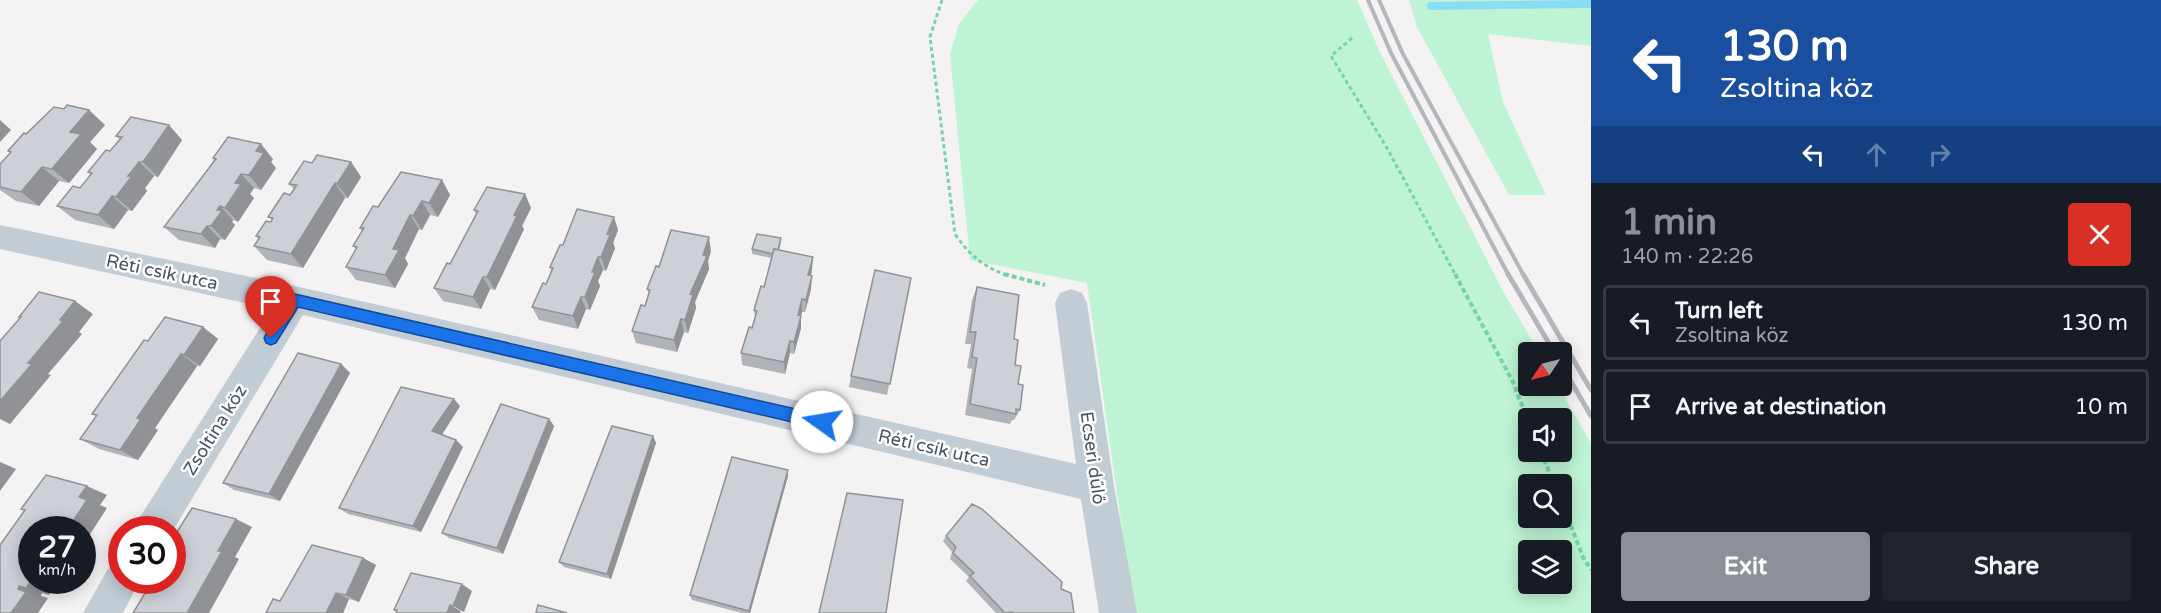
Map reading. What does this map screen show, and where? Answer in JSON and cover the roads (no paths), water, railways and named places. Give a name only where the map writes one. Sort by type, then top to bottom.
[{"type":"street","name":"Réti csík utca","points":[[0,237],[295,300],[1096,486]]},
{"type":"street","name":"Ecseri dűlő","points":[[1058,294],[1096,486],[1118,613]]},
{"type":"street","name":"Zsoltina köz","points":[[162,516],[295,300]]},
{"type":"street","points":[[102,613],[114,594]]},
{"type":"waterway","points":[[1431,6],[1591,4]]},
{"type":"railway","points":[[1368,0],[1391,53],[1509,276]]},
{"type":"railway","points":[[1379,0],[1403,54],[1524,276]]},
{"type":"railway","points":[[1508,274],[1548,342]]},
{"type":"railway","points":[[1523,274],[1591,390]]},
{"type":"railway","points":[[1572,383],[1591,416]]}]
